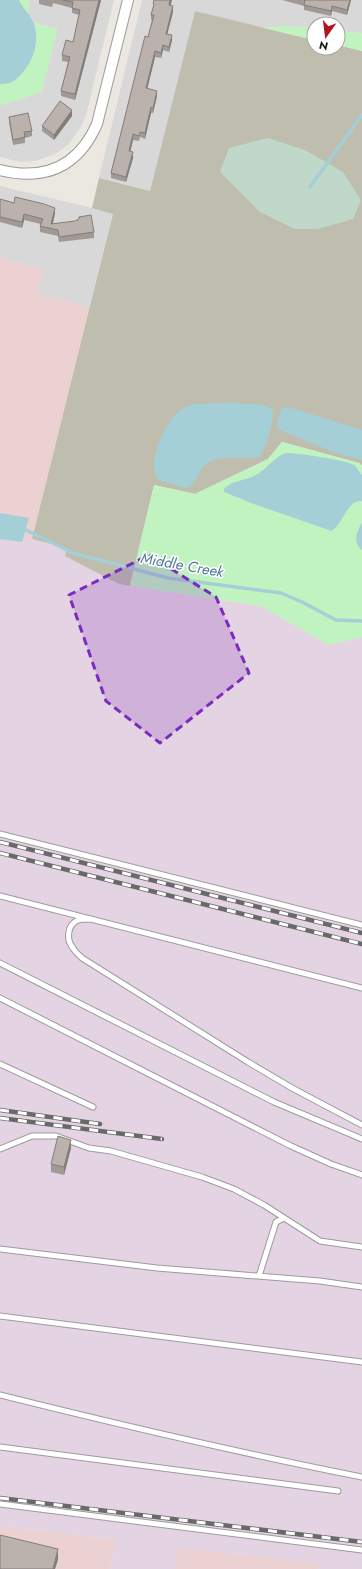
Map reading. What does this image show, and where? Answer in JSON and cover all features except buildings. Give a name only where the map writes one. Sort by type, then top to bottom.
[{"type":"street","points":[[0,170],[15,174],[29,175],[52,170],[65,164],[76,155],[91,136],[97,124],[128,0]]},
{"type":"lane","points":[[0,834],[362,925]]},
{"type":"lane","points":[[0,896],[362,988]]},
{"type":"lane","points":[[91,919],[79,920],[74,923],[69,931],[68,938],[72,948],[82,958],[254,1066],[362,1125]]},
{"type":"lane","points":[[0,963],[274,1102],[362,1139]]},
{"type":"lane","points":[[0,998],[291,1146],[331,1164],[362,1175]]},
{"type":"lane","points":[[0,1064],[93,1107]]},
{"type":"lane","points":[[0,1149],[32,1136],[56,1136],[89,1148],[111,1151],[202,1177],[234,1190],[284,1218],[320,1241],[362,1247]]},
{"type":"lane","points":[[259,1276],[276,1222],[284,1218]]},
{"type":"lane","points":[[0,1250],[157,1268],[320,1281],[362,1287]]},
{"type":"lane","points":[[0,1316],[362,1362]]},
{"type":"lane","points":[[0,1395],[111,1423],[294,1464],[362,1477]]},
{"type":"lane","points":[[0,1447],[338,1491]]},
{"type":"lane","points":[[0,1504],[362,1550]]},
{"type":"highlighted area","points":[[149,555],[216,597],[249,673],[160,743],[106,701],[69,595]]},
{"type":"shaded area","points":[[30,0],[114,0],[86,115],[81,127],[68,145],[55,154],[36,161],[20,162],[0,157],[0,105],[42,92],[57,29],[25,21]]},
{"type":"shaded area","points":[[142,0],[362,0],[362,33],[346,32],[346,16],[306,16],[306,27],[288,26],[264,28],[195,11],[150,191],[99,178]]},
{"type":"shaded area","points":[[195,11],[306,38],[306,56],[346,56],[346,47],[362,51],[362,466],[359,463],[282,442],[268,459],[195,494],[154,485],[130,586],[119,584],[65,556],[67,548],[32,539],[113,214],[92,208],[99,178],[150,191]]},
{"type":"shaded area","points":[[0,186],[113,213],[90,308],[37,294],[43,269],[0,258]]},
{"type":"shaded area","points":[[0,258],[43,269],[37,294],[90,308],[32,539],[0,531]]},
{"type":"shaded area","points":[[0,531],[67,548],[119,584],[261,606],[329,645],[362,637],[362,1569],[317,1569],[318,1563],[180,1548],[174,1569],[109,1569],[117,1540],[0,1526]]},
{"type":"shaded area","points":[[0,1526],[117,1540],[109,1569],[0,1569]]},
{"type":"shaded area","points":[[180,1547],[319,1563],[317,1569],[174,1569]]},
{"type":"green space","points":[[0,0],[30,0],[25,21],[57,29],[42,92],[2,105],[0,105]]},
{"type":"green space","points":[[288,26],[306,27],[306,38],[264,28]]},
{"type":"green space","points":[[346,32],[362,33],[362,51],[346,47]]},
{"type":"green space","points":[[268,138],[305,150],[343,172],[361,200],[353,219],[318,229],[295,229],[260,212],[220,172],[229,148]]},
{"type":"green space","points":[[282,442],[359,463],[362,466],[362,637],[329,645],[261,606],[130,586],[154,485],[195,494],[268,459]]},
{"type":"water","points":[[0,0],[19,0],[33,21],[36,31],[36,39],[33,55],[26,69],[13,81],[0,84]]},
{"type":"water","points":[[233,403],[260,405],[269,407],[273,410],[269,435],[265,447],[259,457],[225,458],[212,461],[204,466],[190,487],[185,488],[159,480],[155,473],[154,464],[156,453],[165,430],[177,413],[184,408],[195,404]]},
{"type":"water","points":[[284,407],[362,430],[362,460],[336,453],[280,430],[277,426],[281,409]]},
{"type":"water","points":[[286,453],[321,457],[349,463],[354,465],[362,475],[362,501],[352,504],[339,523],[331,531],[224,492],[224,489],[227,486],[256,475],[278,457]]},
{"type":"water","points":[[0,513],[29,518],[22,542],[0,539]]},
{"type":"water","points":[[362,522],[362,550],[357,544],[356,537]]},
{"type":"waterway","points":[[310,187],[362,115]]},
{"type":"waterway","name":"Middle Creek","points":[[22,528],[73,553],[168,578],[281,593],[336,620],[362,621]]},
{"type":"railway","points":[[0,842],[362,933]]},
{"type":"railway","points":[[0,853],[362,944]]},
{"type":"railway","points":[[0,1110],[100,1124]]},
{"type":"railway","points":[[0,1118],[162,1139]]},
{"type":"railway","points":[[0,1498],[362,1542]]}]
